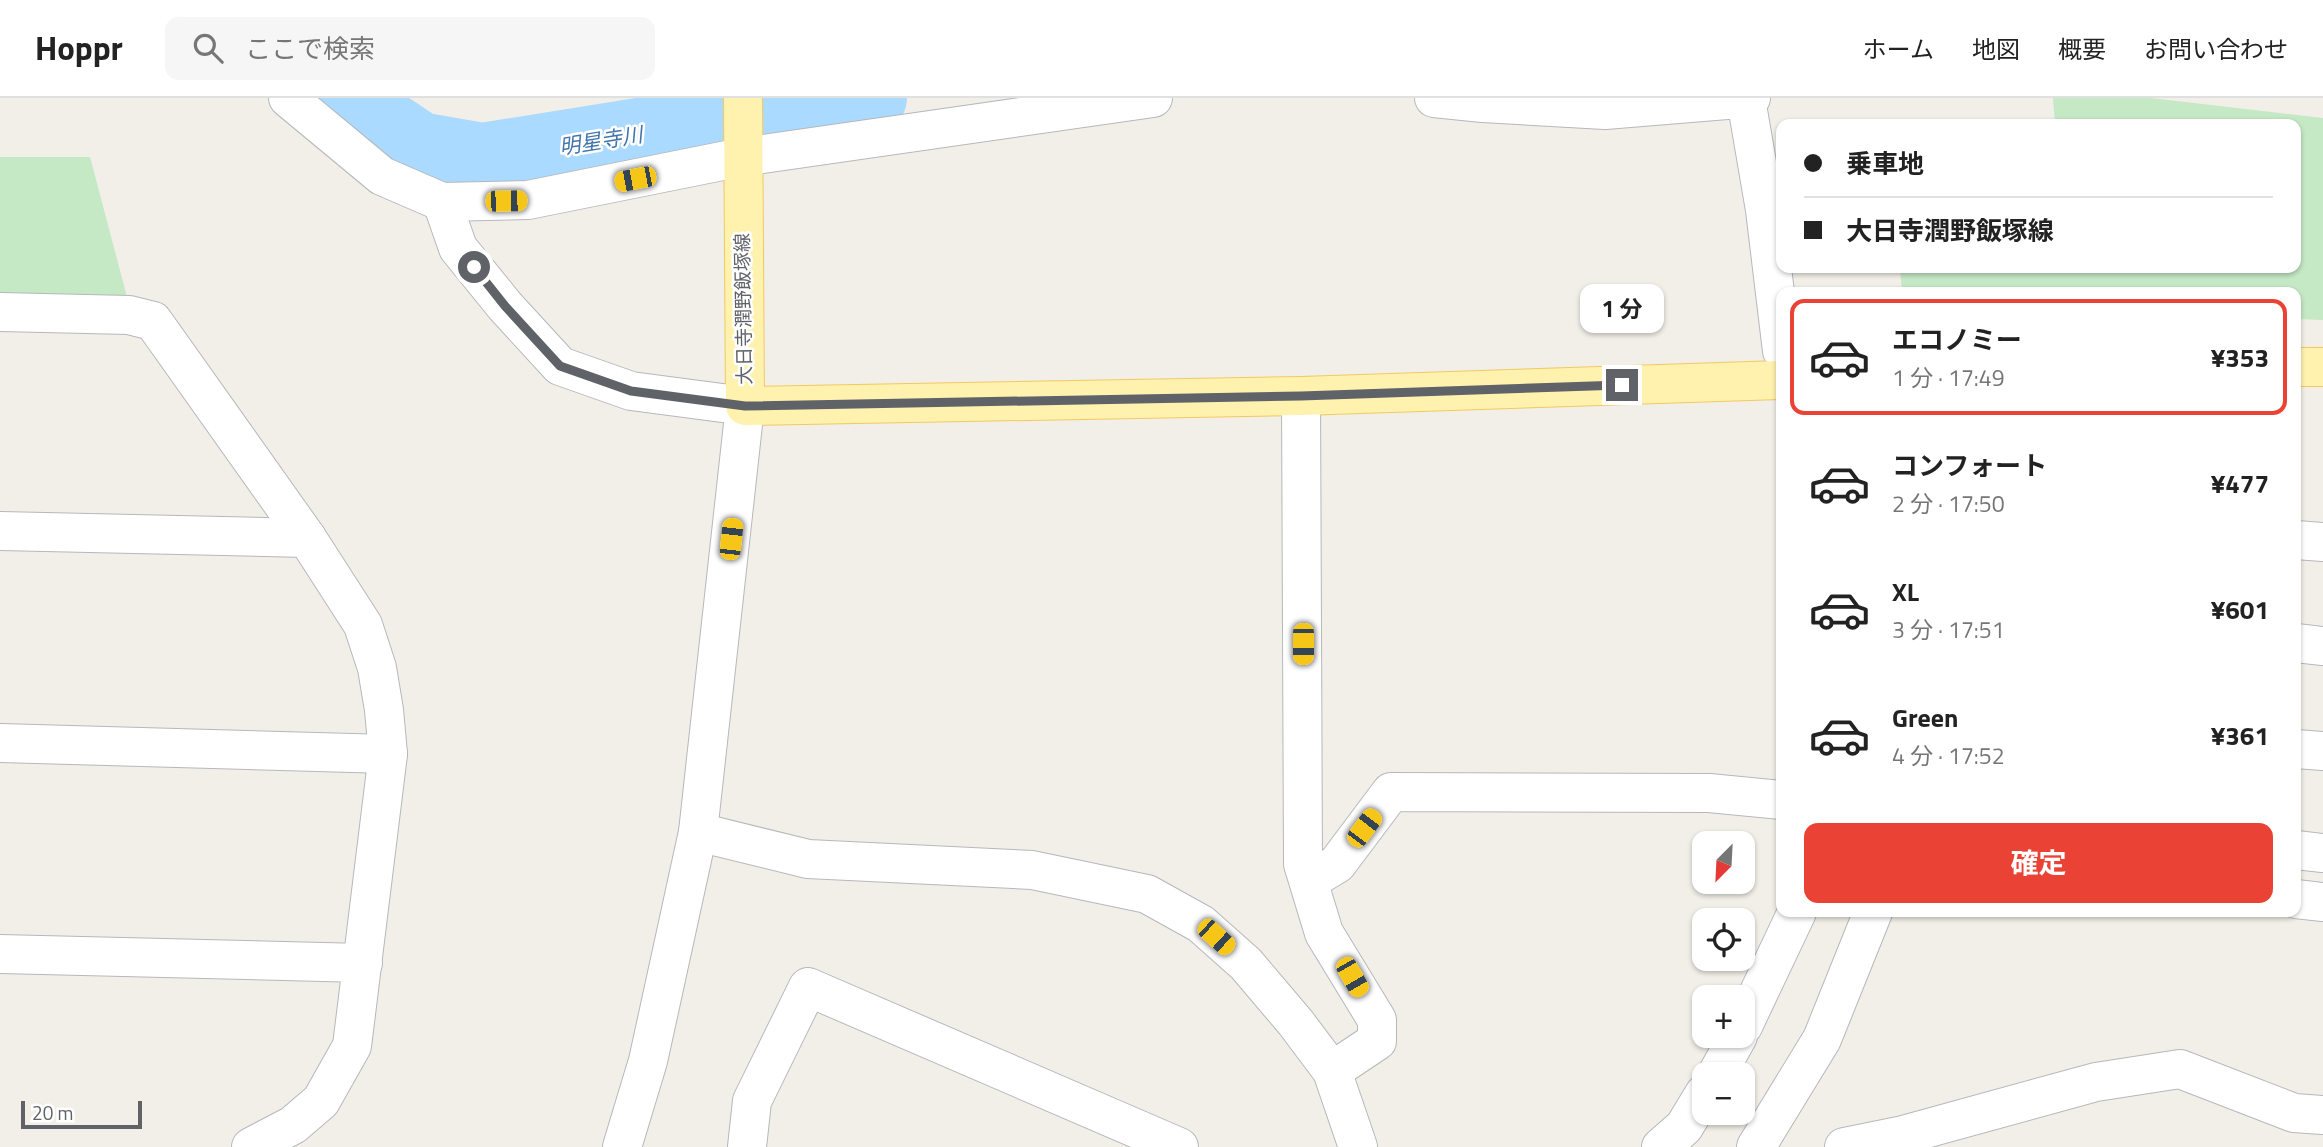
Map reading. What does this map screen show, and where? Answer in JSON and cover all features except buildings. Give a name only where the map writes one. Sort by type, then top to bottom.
[{"type":"main road","name":"大日寺潤野飯塚線","points":[[743,98],[745,406],[1301,396],[1776,380]]},
{"type":"main road","points":[[2301,367],[2323,367]]},
{"type":"street","points":[[288,98],[382,176],[442,202],[528,200],[742,157],[1153,98]]},
{"type":"street","points":[[1434,98],[1605,110],[1749,98],[1776,301]]},
{"type":"street","points":[[442,202],[458,248],[505,306],[560,366],[631,391],[745,406],[698,832],[648,1060],[622,1147]]},
{"type":"street","points":[[0,312],[129,315],[153,321],[307,538],[363,625],[377,668],[388,754],[352,1046],[321,1101],[293,1125],[251,1147]]},
{"type":"street","points":[[1301,396],[1303,863],[1324,933],[1377,1020],[1377,1041],[1332,1070]]},
{"type":"street","points":[[0,531],[307,538]]},
{"type":"street","points":[[2301,540],[2323,542]]},
{"type":"street","points":[[2301,644],[2323,646]]},
{"type":"street","points":[[0,743],[388,754]]},
{"type":"street","points":[[2301,749],[2323,751]]},
{"type":"street","points":[[1309,881],[1337,864],[1391,792],[1709,793],[1776,799]]},
{"type":"street","points":[[698,832],[808,859],[1032,870],[1147,894],[1201,924],[1246,964],[1296,1023],[1332,1070],[1358,1147]]},
{"type":"street","points":[[2301,851],[2323,853]]},
{"type":"street","points":[[2301,900],[2323,902]]},
{"type":"street","points":[[1755,1001],[1795,917]]},
{"type":"street","points":[[1757,1147],[1822,1039],[1871,917]]},
{"type":"street","points":[[0,954],[363,963]]},
{"type":"street","points":[[747,1147],[752,1101],[808,987],[1179,1147]]},
{"type":"street","points":[[1844,1147],[1903,1135],[2096,1082],[2180,1069],[2294,1113],[2323,1115]]},
{"type":"street","points":[[1661,1147],[1684,1127],[1692,1114]]},
{"type":"green space","points":[[2053,98],[2151,98],[2323,118],[2323,320],[2301,319],[2301,287],[1902,287],[1900,273],[2301,273],[2301,119],[2055,119]]},
{"type":"green space","points":[[0,157],[90,157],[127,297],[0,297]]},
{"type":"waterway","name":"明星寺川","points":[[347,98],[419,149],[482,160],[870,98]]},
{"type":"route","points":[[474,267],[505,306],[560,366],[631,391],[745,406],[1301,396],[1622,385]]}]
